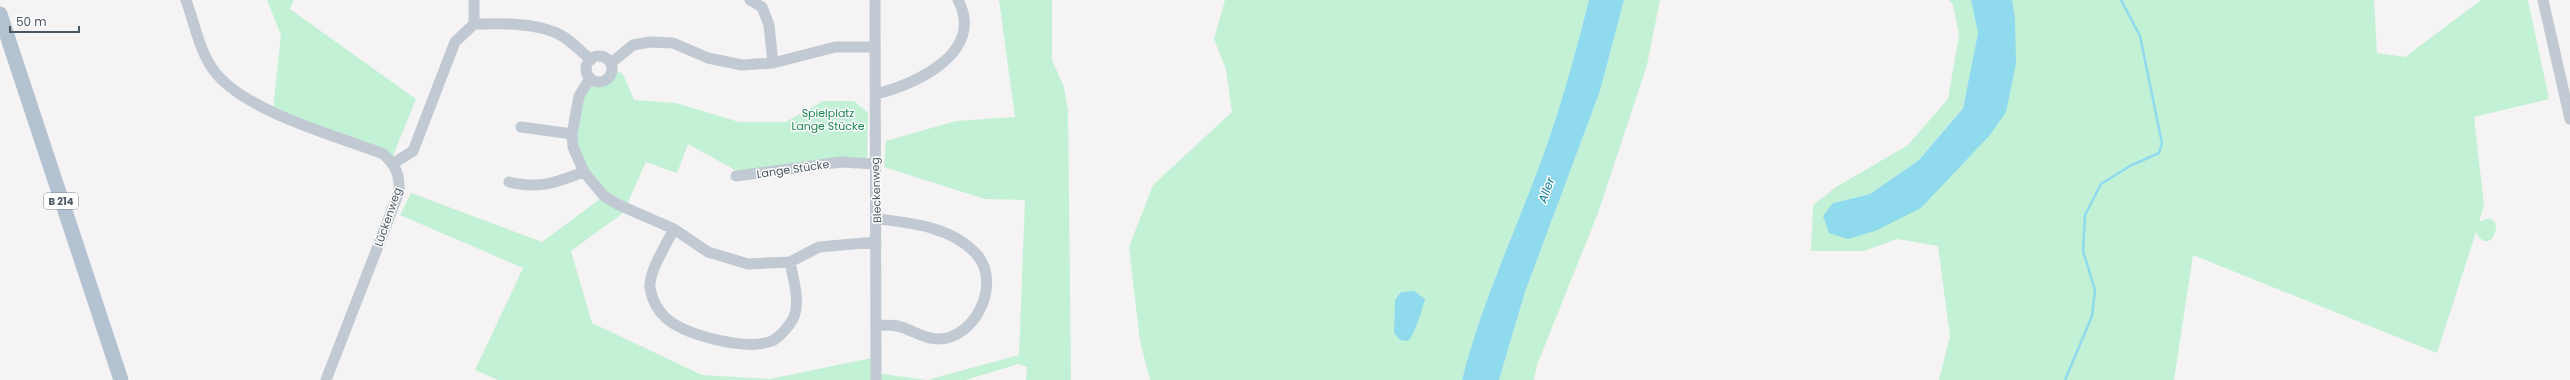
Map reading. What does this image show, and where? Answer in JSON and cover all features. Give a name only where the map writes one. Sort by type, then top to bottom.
[{"type":"main road","name":"B 214","points":[[0,14],[121,380]]},
{"type":"street","points":[[186,0],[211,67],[234,92],[290,119],[383,154],[394,163],[413,151],[455,42],[474,24],[516,24],[554,32],[571,42],[590,60]]},
{"type":"street","points":[[474,0],[474,24]]},
{"type":"street","points":[[750,0],[762,7],[769,25],[772,64]]},
{"type":"street","name":"Bleckenweg","points":[[875,0],[875,164],[878,219],[876,242],[876,380]]},
{"type":"street","points":[[876,94],[902,88],[923,77],[950,56],[959,45],[964,32],[965,17],[958,0]]},
{"type":"street","points":[[2543,0],[2570,119]]},
{"type":"street","points":[[611,63],[633,44],[650,42],[673,44],[708,58],[742,65],[772,64],[835,47],[875,48]]},
{"type":"street","points":[[602,56],[611,63],[612,71],[605,81],[597,82],[590,78],[586,70],[590,60],[602,56]]},
{"type":"street","points":[[590,78],[579,96],[572,134],[573,147],[584,172],[604,196],[612,201],[674,229],[708,252],[748,264],[790,262],[819,247],[876,242]]},
{"type":"street","points":[[521,127],[572,134]]},
{"type":"street","name":"Lange Stücke","points":[[736,176],[841,162],[875,164]]},
{"type":"street","name":"Lückenweg","points":[[326,380],[399,192],[400,179],[394,163]]},
{"type":"street","points":[[509,182],[532,187],[552,184],[584,172]]},
{"type":"street","points":[[876,325],[898,326],[918,336],[939,339],[960,331],[975,319],[985,298],[986,272],[978,256],[958,239],[923,224],[878,219]]},
{"type":"street","points":[[674,229],[652,273],[650,286],[656,306],[668,319],[688,330],[720,340],[749,345],[773,340],[784,331],[794,318],[795,294],[790,262]]},
{"type":"green space","points":[[267,0],[294,0],[290,9],[416,99],[393,156],[273,109],[281,35]]},
{"type":"green space","points":[[999,0],[1052,0],[1052,60],[1064,87],[1068,110],[1071,380],[1026,380],[1027,367],[1018,364],[966,380],[927,380],[1019,355],[1025,200],[985,199],[884,167],[886,141],[956,121],[1015,117]]},
{"type":"green space","points":[[1225,0],[1589,0],[1572,65],[1552,129],[1537,172],[1496,275],[1469,353],[1462,380],[1150,380],[1140,341],[1129,247],[1153,185],[1232,112],[1226,69],[1214,39]]},
{"type":"green space","points":[[1624,0],[1660,0],[1647,65],[1598,213],[1537,365],[1534,380],[1499,380],[1525,292],[1600,91]]},
{"type":"green space","points":[[1949,0],[1971,0],[1978,33],[1963,107],[1919,160],[1870,194],[1833,203],[1921,208],[2015,18],[2012,0],[2374,0],[2377,53],[2405,57],[2481,0],[2528,0],[2549,99],[2474,117],[2484,205],[2479,222],[2488,219],[2494,221],[2496,226],[2492,238],[2488,241],[2482,240],[2476,232],[2437,353],[2193,255],[2174,380],[1939,380],[1950,336],[1938,246],[1897,239],[1864,251],[1811,251],[1813,205],[1836,187],[1908,145],[1948,99],[1959,35],[1953,5]]},
{"type":"green space","name":"Spielplatz Lange Stücke","points":[[616,70],[623,74],[634,100],[676,103],[739,122],[786,122],[823,101],[854,101],[868,113],[867,159],[765,172],[735,170],[688,144],[677,173],[646,162],[623,213],[571,251],[592,323],[702,375],[770,379],[876,357],[876,373],[927,380],[498,380],[475,370],[523,268],[400,215],[411,193],[542,242],[604,196],[574,147],[580,97],[591,85],[604,83],[610,80]]},
{"type":"water","name":"Aller","points":[[1589,0],[1624,0],[1600,91],[1525,292],[1499,380],[1462,380],[1469,353],[1496,275],[1537,172],[1552,129],[1572,65]]},
{"type":"water","points":[[1971,0],[2012,0],[2015,18],[2016,64],[2006,112],[1990,135],[1921,208],[1875,231],[1848,239],[1829,233],[1823,216],[1833,203],[1870,194],[1919,160],[1963,108],[1978,33]]},
{"type":"water","points":[[1414,291],[1425,299],[1424,304],[1411,338],[1408,341],[1400,340],[1394,333],[1395,300],[1401,292]]},
{"type":"waterway","points":[[2065,380],[2092,316],[2095,290],[2083,251],[2085,215],[2101,184],[2130,166],[2159,153],[2162,143],[2140,36],[2121,0]]}]
